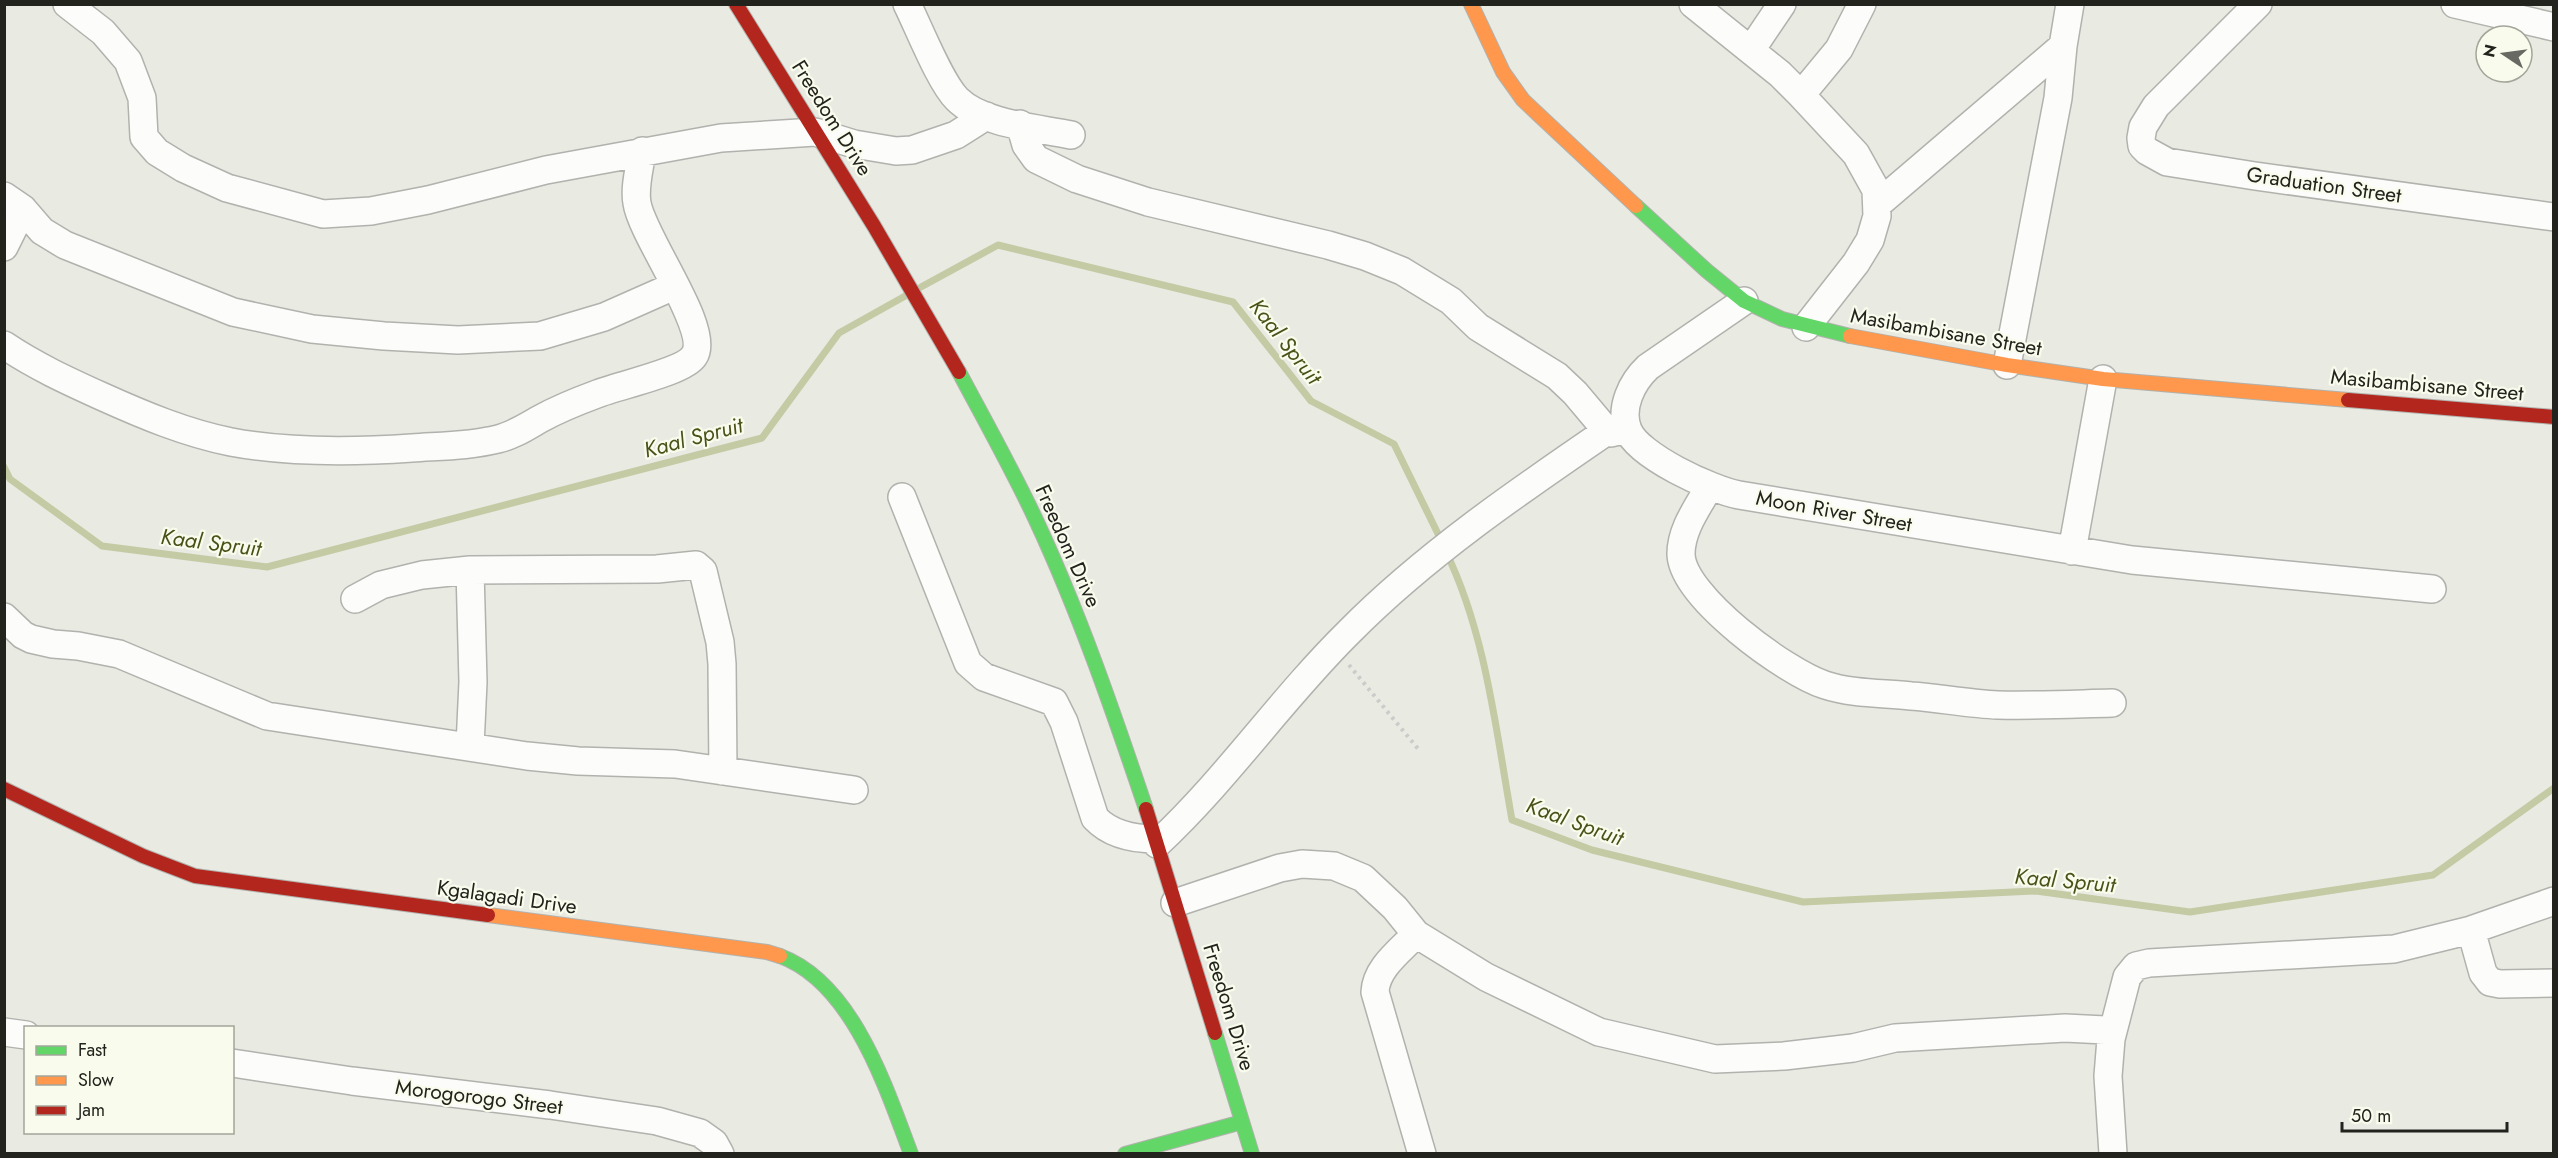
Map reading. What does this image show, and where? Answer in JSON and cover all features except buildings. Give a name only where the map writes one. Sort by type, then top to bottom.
[{"type":"street","points":[[67,4],[103,32],[128,61],[142,98],[144,137],[157,152],[183,168],[227,188],[311,213],[342,214],[371,211],[428,200],[546,170],[721,138],[815,132],[854,144],[896,151],[912,150],[956,135],[986,117]]},
{"type":"street","name":"Freedom Drive","points":[[736,4],[945,345],[1034,516],[1052,556],[1125,746],[1252,1154]]},
{"type":"street","points":[[907,4],[955,97],[986,117],[1071,135]]},
{"type":"street","name":"Masibambisane Street","points":[[1471,4],[1503,72],[1523,100],[1707,271],[1744,301],[1782,319],[1806,327],[2007,365],[2103,379],[2553,417]]},
{"type":"street","points":[[1751,50],[1782,4]]},
{"type":"street","points":[[1801,95],[1839,49],[1862,4]]},
{"type":"street","points":[[2007,365],[2054,121],[2070,4]]},
{"type":"street","name":"Graduation Street","points":[[2258,4],[2156,106],[2144,127],[2142,146],[2147,151],[2167,162],[2553,217]]},
{"type":"street","points":[[2455,4],[2553,27]]},
{"type":"street","points":[[1695,5],[1780,74],[1801,95],[1856,154],[1870,175],[1876,190],[1878,204],[1875,227],[1870,240],[1856,263],[1806,327]]},
{"type":"street","points":[[1878,204],[2063,46]]},
{"type":"street","name":"Moon River Street","points":[[1020,124],[1026,145],[1036,159],[1077,179],[1148,202],[1337,248],[1402,271],[1451,301],[1478,327],[1557,376],[1617,430],[1683,474],[1709,487],[1739,495],[2072,551],[2164,564],[2432,589]]},
{"type":"street","points":[[4,345],[48,372],[147,416],[190,432],[230,442],[272,448],[390,450],[471,444],[510,435],[570,404],[686,363],[694,356],[697,347],[695,326],[637,206],[642,151]]},
{"type":"street","points":[[14,202],[42,231],[89,255],[232,312],[312,329],[458,340],[540,336],[604,317],[674,286]]},
{"type":"street","points":[[4,247],[14,202]]},
{"type":"street","points":[[902,497],[968,663],[984,677],[1054,702],[1064,722],[1095,818],[1106,827],[1130,837],[1156,841],[1192,812],[1334,647],[1372,610],[1460,536],[1617,430],[1638,377],[1648,367],[1744,301]]},
{"type":"street","points":[[2072,551],[2103,379]]},
{"type":"street","points":[[1709,487],[1684,535],[1681,553],[1685,569],[1715,610],[1730,625],[1761,648],[1814,681],[1854,691],[1970,703],[2033,705],[2112,703]]},
{"type":"street","points":[[355,599],[381,585],[403,579],[470,570],[699,567],[703,571],[721,653],[723,771]]},
{"type":"street","points":[[470,570],[473,682],[470,746]]},
{"type":"street","points":[[4,617],[31,639],[120,654],[258,713],[549,758],[675,764],[854,790]]},
{"type":"street","name":"Kgalagadi Drive","points":[[4,789],[143,856],[195,876],[767,952],[789,959],[813,974],[845,1011],[871,1058],[911,1154]]},
{"type":"street","points":[[1175,903],[1280,868],[1317,864],[1334,866],[1363,878],[1395,908],[1416,934],[1486,977],[1584,1025],[1620,1038],[1715,1059],[1784,1056],[1853,1048],[1895,1038],[2014,1030],[2090,1028],[2105,1030],[2111,1039]]},
{"type":"street","points":[[2113,1154],[2108,1076],[2111,1039],[2127,978],[2136,966],[2302,953],[2365,952],[2404,947],[2470,930],[2553,901]]},
{"type":"street","points":[[2470,930],[2483,973],[2490,982],[2500,984],[2553,983]]},
{"type":"street","points":[[1416,934],[1384,968],[1378,978],[1375,992],[1422,1154]]},
{"type":"street","points":[[4,1032],[24,1035]]},
{"type":"street","name":"Morogorogo Street","points":[[234,1063],[657,1121],[700,1134],[719,1151]]},
{"type":"street","points":[[1125,1154],[1242,1122]]},
{"type":"path","points":[[1334,647],[1419,750]]},
{"type":"waterway","name":"Kaal Spruit","points":[[921,287],[998,245],[1233,302],[1311,401],[1394,444],[1442,542]]},
{"type":"waterway","name":"Kaal Spruit","points":[[4,467],[10,479],[102,546],[267,567],[762,438],[839,333],[907,295]]},
{"type":"waterway","name":"Kaal Spruit","points":[[1446,552],[1460,583],[1480,649],[1495,718],[1512,820],[1592,850],[1803,902],[2036,891],[2190,912],[2433,875],[2554,788]]},
{"type":"traffic: fast","points":[[1636,206],[1707,271],[1744,301],[1782,319],[1850,336]]},
{"type":"traffic: fast","points":[[959,372],[1017,481],[1051,553],[1095,662],[1146,809]]},
{"type":"traffic: fast","points":[[780,956],[806,970],[828,989],[847,1013],[878,1069],[911,1154]]},
{"type":"traffic: fast","points":[[1215,1033],[1252,1154]]},
{"type":"traffic: fast","points":[[1125,1154],[1242,1122]]},
{"type":"traffic: slow","points":[[1471,4],[1503,72],[1523,100],[1636,206]]},
{"type":"traffic: slow","points":[[1850,336],[2007,365],[2103,379],[2348,400]]},
{"type":"traffic: slow","points":[[488,915],[767,952],[780,956]]},
{"type":"traffic: jam","points":[[736,4],[874,226],[959,372]]},
{"type":"traffic: jam","points":[[2348,400],[2554,417]]},
{"type":"traffic: jam","points":[[4,789],[143,856],[195,876],[488,915]]},
{"type":"traffic: jam","points":[[1146,809],[1215,1033]]}]
